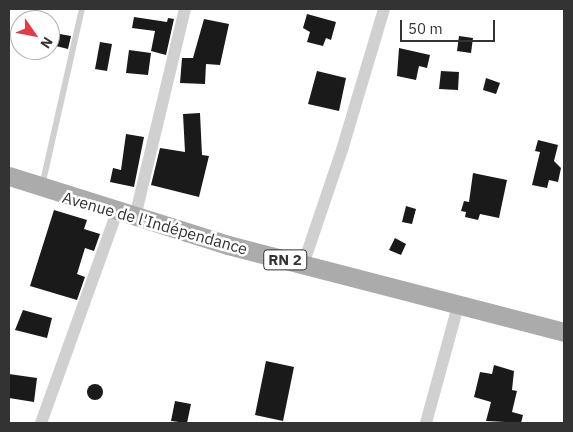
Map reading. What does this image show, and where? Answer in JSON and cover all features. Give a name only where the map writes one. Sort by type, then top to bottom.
[{"type":"main road","name":"Avenue de l'Indépendance","points":[[9,176],[41,190],[303,265],[459,302],[564,332]]},
{"type":"street","points":[[41,423],[126,215],[185,9]]},
{"type":"street","points":[[303,265],[342,150],[384,9]]},
{"type":"street","points":[[426,423],[459,302]]},
{"type":"lane","points":[[41,190],[82,9]]},
{"type":"building","points":[[307,14],[336,22],[331,40],[326,38],[323,46],[307,42],[310,32],[303,28]]},
{"type":"building","points":[[134,17],[167,22],[168,18],[174,19],[166,55],[151,51],[155,31],[132,28]]},
{"type":"building","points":[[204,19],[229,24],[220,65],[206,64],[205,84],[180,83],[182,58],[193,58]]},
{"type":"building","points":[[60,34],[71,36],[68,49],[60,47]]},
{"type":"building","points":[[459,36],[473,38],[471,53],[457,51]]},
{"type":"building","points":[[100,42],[112,44],[107,71],[95,69]]},
{"type":"building","points":[[399,48],[430,55],[427,68],[419,66],[416,80],[397,76]]},
{"type":"building","points":[[129,50],[151,53],[148,75],[126,73]]},
{"type":"building","points":[[317,71],[346,78],[339,111],[308,104]]},
{"type":"building","points":[[441,71],[459,72],[458,90],[439,89]]},
{"type":"building","points":[[486,78],[500,83],[496,94],[483,90]]},
{"type":"building","points":[[200,113],[202,155],[209,156],[199,197],[151,185],[160,148],[185,152],[183,114]]},
{"type":"building","points":[[126,134],[144,137],[134,187],[110,182],[113,168],[121,170]]},
{"type":"building","points":[[538,140],[558,145],[554,161],[561,168],[558,182],[549,180],[547,188],[532,185],[540,152],[535,151]]},
{"type":"building","points":[[473,173],[507,180],[499,218],[480,214],[478,220],[465,217],[466,212],[461,211],[464,201],[469,202]]},
{"type":"building","points":[[406,206],[416,209],[412,224],[402,222]]},
{"type":"building","points":[[54,210],[87,220],[84,229],[100,234],[94,251],[85,248],[77,274],[85,277],[77,300],[30,286]]},
{"type":"building","points":[[395,238],[406,244],[401,255],[389,250]]},
{"type":"building","points":[[23,310],[52,318],[47,338],[15,330]]},
{"type":"building","points":[[266,361],[294,367],[283,421],[255,415]]},
{"type":"building","points":[[494,365],[514,371],[512,390],[517,391],[512,412],[523,415],[521,423],[486,421],[491,402],[474,397],[480,372],[492,374]]},
{"type":"building","points":[[9,374],[37,378],[34,402],[9,398]]},
{"type":"building","points":[[95,384],[101,386],[103,392],[101,398],[95,400],[89,398],[87,392],[89,386]]},
{"type":"building","points":[[175,401],[191,404],[187,423],[171,421]]}]
